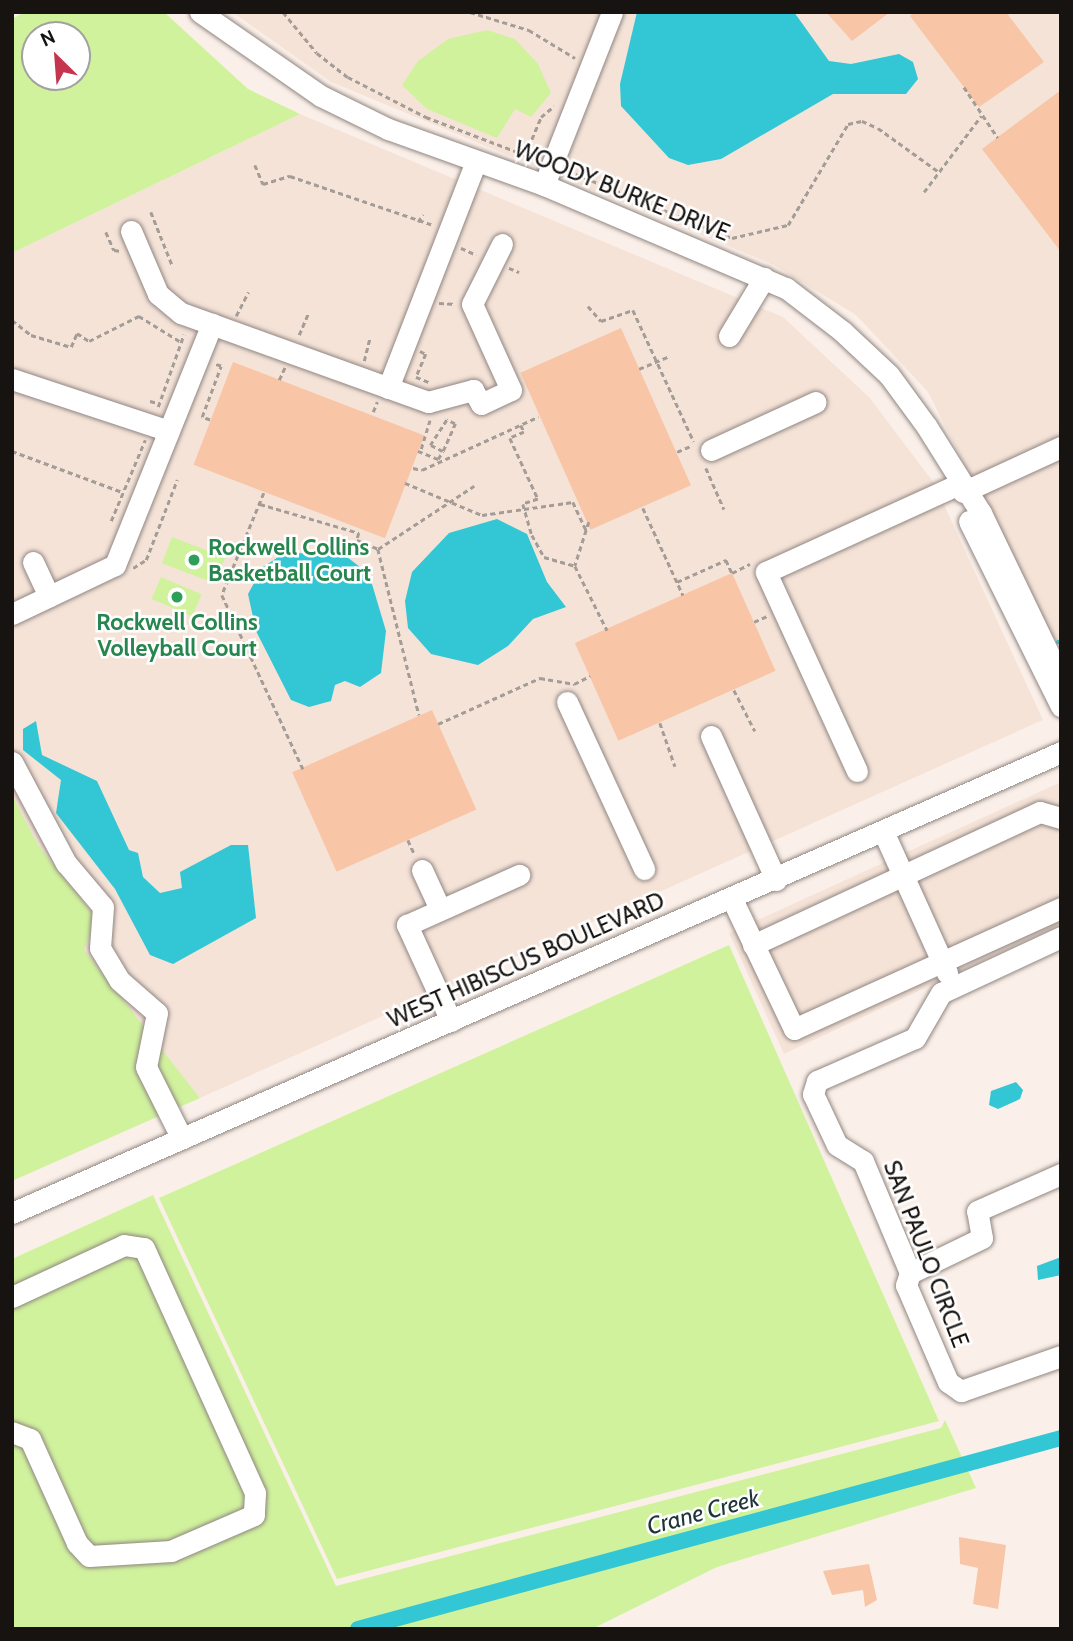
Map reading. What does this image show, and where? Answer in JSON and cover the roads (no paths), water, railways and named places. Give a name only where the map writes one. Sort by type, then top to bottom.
[{"type":"street","name":"WOODY BURKE DRIVE","points":[[201,12],[321,96],[388,129],[544,185],[764,278],[786,288],[833,323],[889,375],[961,488],[981,513],[1061,678]]},
{"type":"street","points":[[544,185],[612,12]]},
{"type":"street","points":[[384,392],[476,161]]},
{"type":"street","points":[[131,232],[158,293],[181,313],[361,378],[384,392],[428,402],[473,390],[481,404],[511,390],[472,304],[502,244]]},
{"type":"street","points":[[729,336],[764,278]]},
{"type":"street","points":[[12,614],[115,565],[212,324]]},
{"type":"street","points":[[12,379],[169,431]]},
{"type":"street","points":[[705,457],[816,402]]},
{"type":"street","points":[[857,771],[766,572],[1061,447]]},
{"type":"street","name":"WOODY BURKE DRIVE","points":[[961,488],[966,513],[1061,706]]},
{"type":"street","points":[[33,562],[49,597]]},
{"type":"street","points":[[567,702],[645,869]]},
{"type":"street","points":[[711,736],[776,880]]},
{"type":"street","name":"WEST HIBISCUS BOULEVARD","points":[[12,1213],[776,880],[1061,752]]},
{"type":"street","points":[[12,762],[66,863],[103,907],[100,948],[119,980],[157,1013],[146,1067],[182,1139]]},
{"type":"street","points":[[753,945],[1040,812],[1061,818]]},
{"type":"street","points":[[883,831],[954,988]]},
{"type":"street","points":[[422,870],[440,909]]},
{"type":"street","points":[[451,1021],[407,925],[519,875]]},
{"type":"street","points":[[732,899],[794,1029],[1061,908]]},
{"type":"street","name":"SAN PAULO CIRCLE","points":[[1061,937],[941,993],[915,1038],[817,1081],[813,1094],[837,1145],[863,1161],[910,1273],[906,1285],[948,1382],[961,1391],[1061,1356]]},
{"type":"street","points":[[910,1273],[982,1238],[977,1211],[1061,1174]]},
{"type":"street","points":[[12,1297],[124,1245],[144,1248],[255,1493],[254,1514],[171,1551],[89,1556],[77,1543],[30,1439],[12,1432]]},
{"type":"water","points":[[637,12],[794,12],[829,61],[851,64],[899,54],[913,62],[918,79],[906,94],[833,94],[721,159],[688,165],[669,158],[621,106],[620,84]]},
{"type":"water","points":[[497,519],[527,534],[547,582],[566,607],[533,619],[508,646],[478,665],[431,654],[408,628],[405,601],[412,572],[449,533]]},
{"type":"water","points":[[286,552],[347,557],[369,574],[386,631],[381,673],[360,687],[345,681],[335,685],[331,701],[309,707],[291,700],[256,631],[248,594],[263,567]]},
{"type":"water","points":[[36,721],[42,755],[97,781],[129,850],[138,853],[143,877],[160,893],[182,888],[180,872],[231,845],[248,845],[256,918],[173,964],[150,955],[115,889],[56,813],[61,780],[23,750],[23,729]]},
{"type":"water","points":[[1016,1082],[1023,1090],[1020,1099],[998,1109],[989,1105],[991,1091]]},
{"type":"water","points":[[1061,1257],[1061,1275],[1038,1280],[1037,1266]]},
{"type":"waterway","name":"Crane Creek","points":[[358,1629],[1061,1438]]},
{"type":"place","name":"Rockwell Collins Basketball Court","points":[[194,560]]},
{"type":"place","name":"Rockwell Collins Volleyball Court","points":[[177,597]]}]
